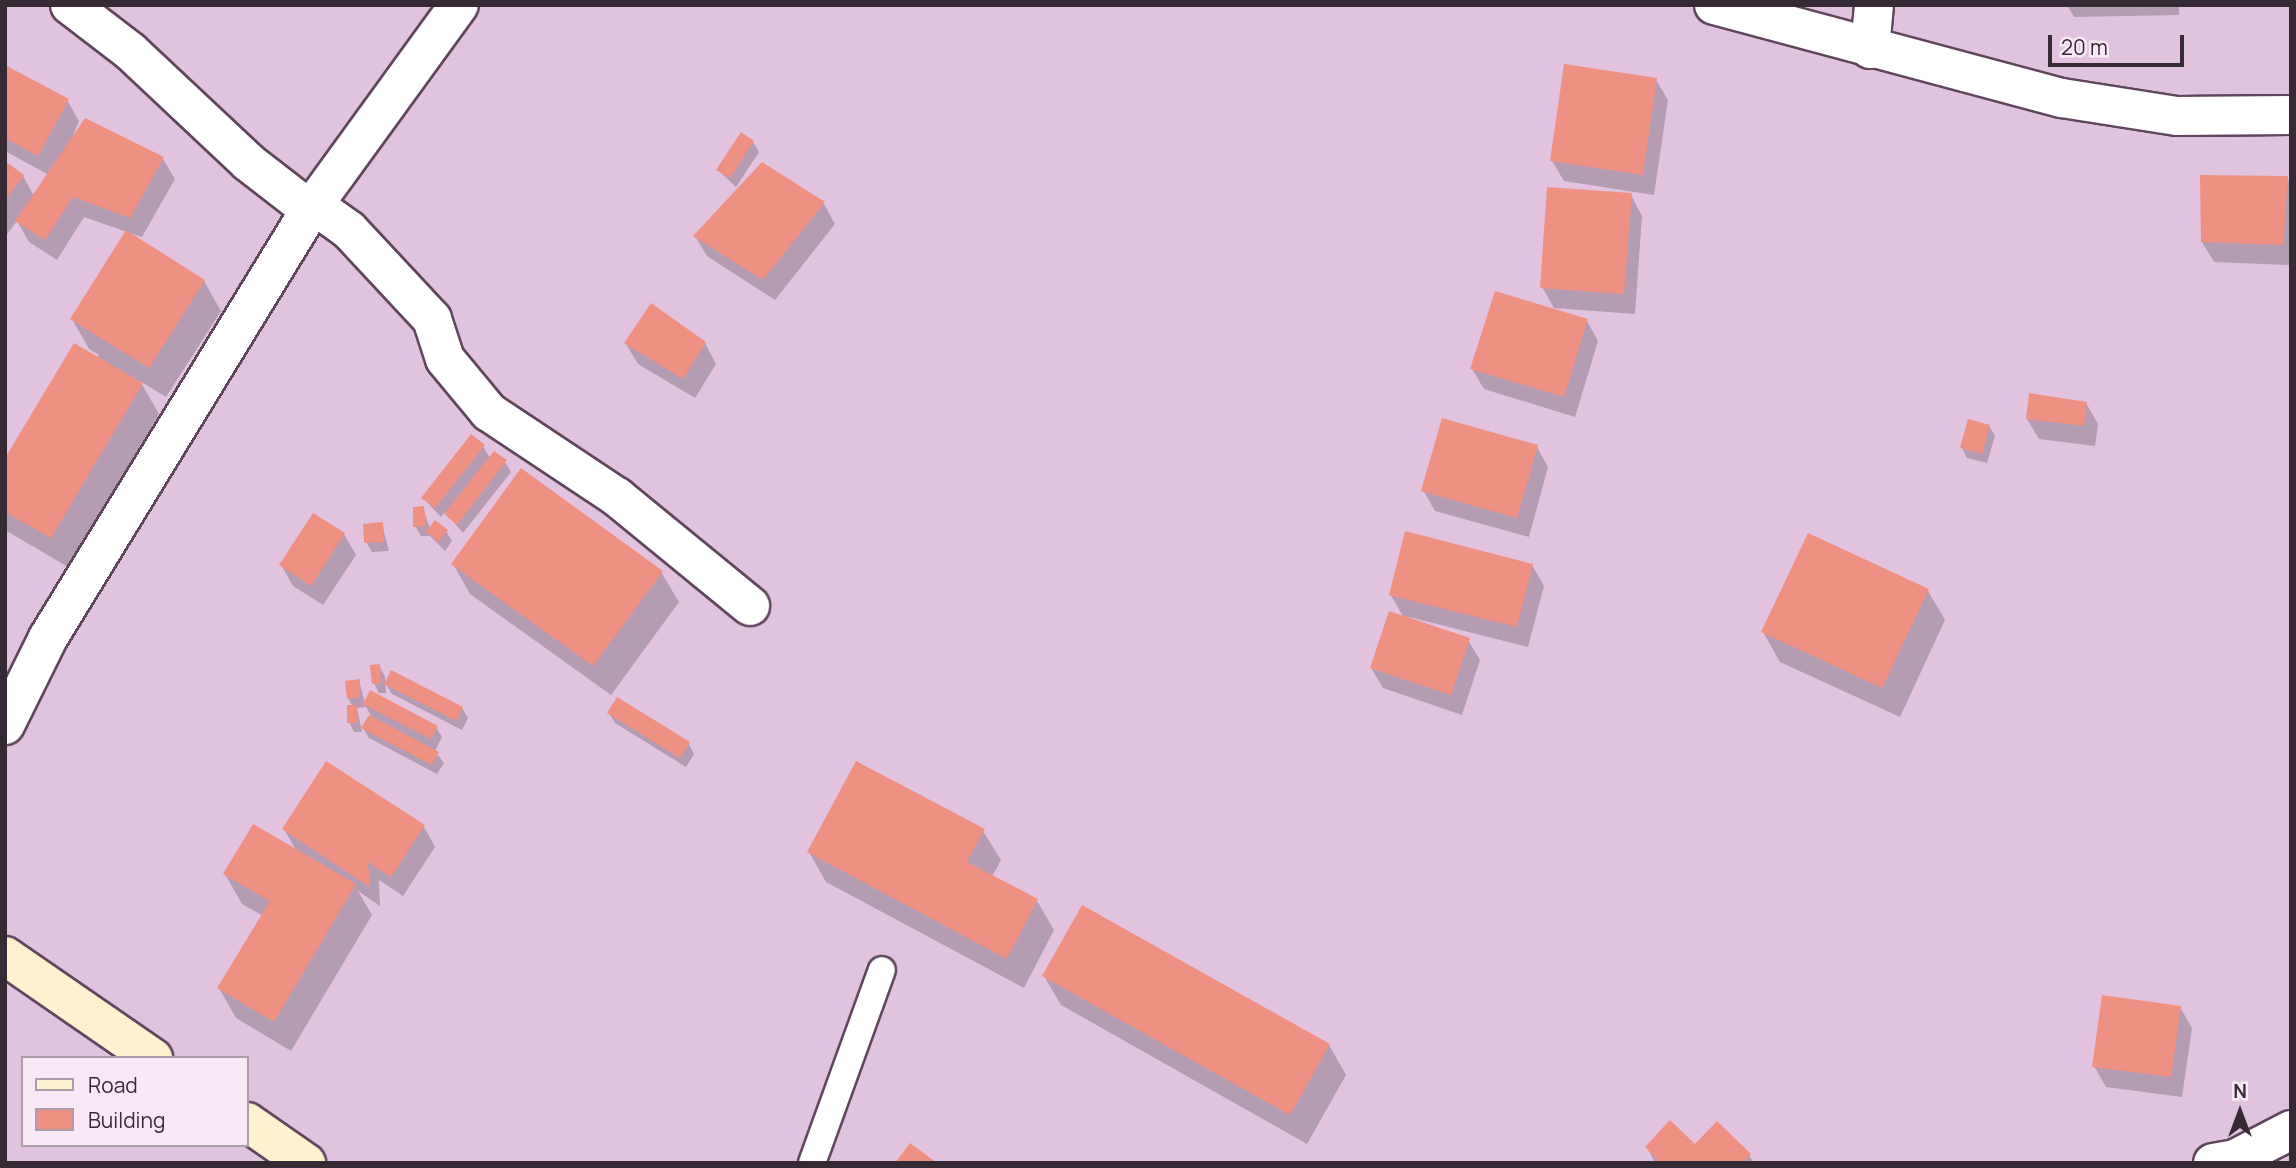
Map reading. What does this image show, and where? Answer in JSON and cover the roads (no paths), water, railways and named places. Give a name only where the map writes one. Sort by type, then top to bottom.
[{"type":"street","points":[[70,5],[130,51],[248,162],[349,230],[432,319],[444,359],[489,412],[617,497],[750,606]]},
{"type":"street","points":[[5,725],[48,638],[312,207],[459,5]]},
{"type":"street","points":[[1714,5],[1870,49],[2062,98],[2177,116],[2291,115]]},
{"type":"street","points":[[1870,49],[1874,5]]},
{"type":"street","points":[[5,956],[150,1056]]},
{"type":"street","points":[[248,1123],[306,1163]]},
{"type":"street","points":[[2213,1163],[2235,1159],[2291,1130]]},
{"type":"lane","points":[[812,1163],[882,970]]}]
